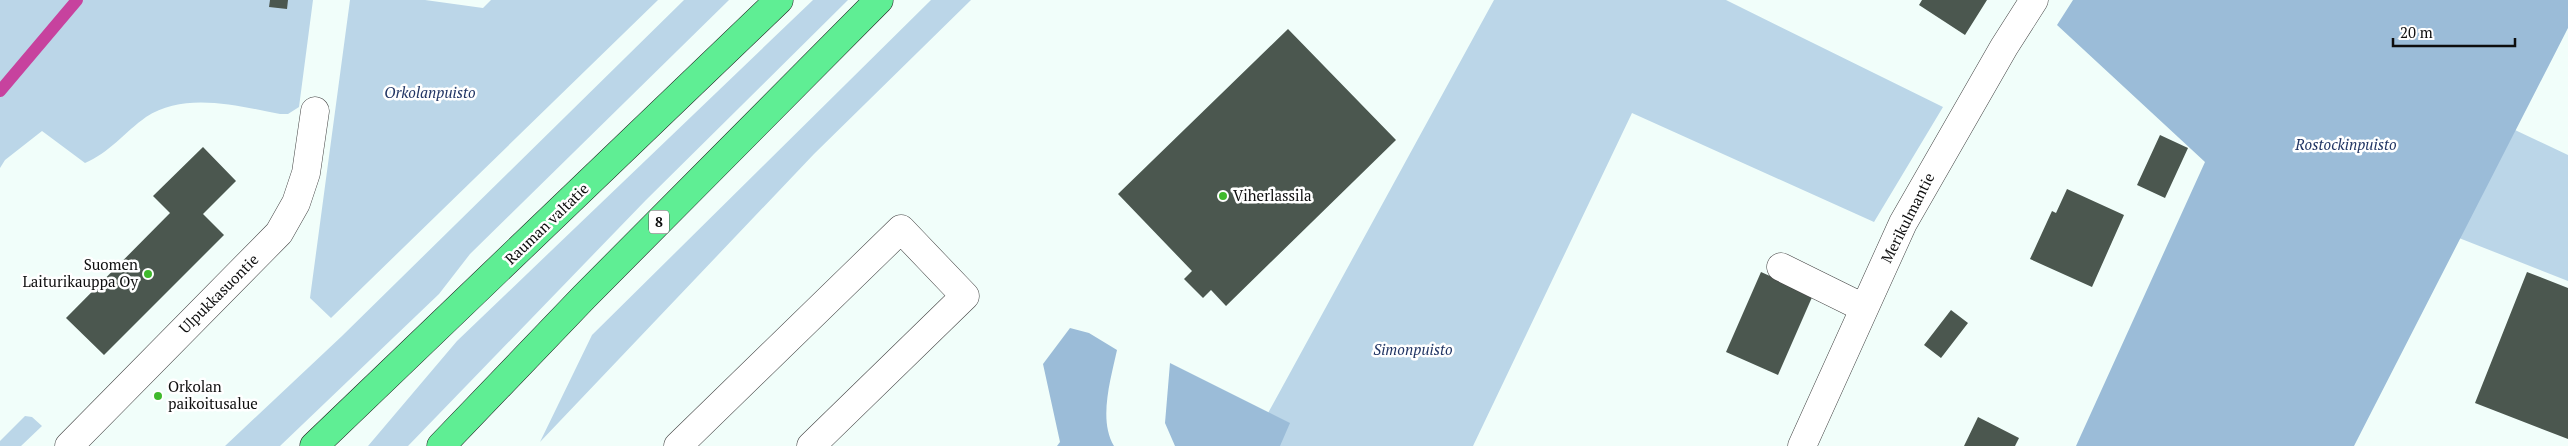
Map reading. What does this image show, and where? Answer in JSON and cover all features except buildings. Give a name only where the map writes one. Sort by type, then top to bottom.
[{"type":"highway","name":"Rauman valtatie","points":[[314,446],[779,0]]},
{"type":"highway","name":"8","points":[[441,446],[584,297],[879,0]]},
{"type":"street","name":"Merikulmantie","points":[[1802,446],[1903,223],[2004,47],[2034,0]]},
{"type":"street","name":"Ulpukkasuontie","points":[[69,446],[279,233],[296,203],[306,173],[315,112]]},
{"type":"street","points":[[678,446],[901,229],[965,296],[811,446]]},
{"type":"street","points":[[1780,267],[1864,308]]},
{"type":"green space","points":[[0,0],[313,0],[299,107],[288,114],[280,114],[247,107],[212,103],[177,104],[161,109],[146,117],[102,154],[85,163],[42,131],[5,160],[0,168]]},
{"type":"green space","name":"Orkolanpuisto","points":[[350,0],[425,0],[483,8],[491,0],[658,0],[331,318],[310,298]]},
{"type":"green space","points":[[684,0],[729,0],[470,254],[439,294],[280,446],[225,446],[342,336]]},
{"type":"green space","points":[[813,0],[848,0],[646,200],[408,446],[368,446],[457,341]]},
{"type":"green space","points":[[931,0],[971,0],[814,154],[540,442],[592,335]]},
{"type":"green space","name":"Simonpuisto","points":[[1494,0],[1726,0],[1943,107],[1874,222],[1632,113],[1473,446],[1250,446]]},
{"type":"green space","name":"Rostockinpuisto","points":[[2073,0],[2568,0],[2568,28],[2354,446],[2076,446],[2205,162],[2057,25]]},
{"type":"green space","points":[[2515,130],[2568,155],[2568,281],[2459,238]]},
{"type":"green space","points":[[1070,328],[1089,333],[1117,350],[1109,386],[1106,412],[1109,436],[1114,446],[1057,446],[1060,442],[1043,364]]},
{"type":"green space","points":[[1170,363],[1290,423],[1280,446],[1175,446],[1165,423]]},
{"type":"green space","points":[[25,416],[32,417],[42,426],[21,446],[0,446],[0,441]]},
{"type":"waterway","points":[[0,91],[77,0]]},
{"type":"place","name":"Viherlassila","points":[[1223,196]]},
{"type":"place","name":"Suomen Laiturikauppa Oy","points":[[148,274]]},
{"type":"place","name":"Orkolan paikoitusalue","points":[[158,396]]}]
